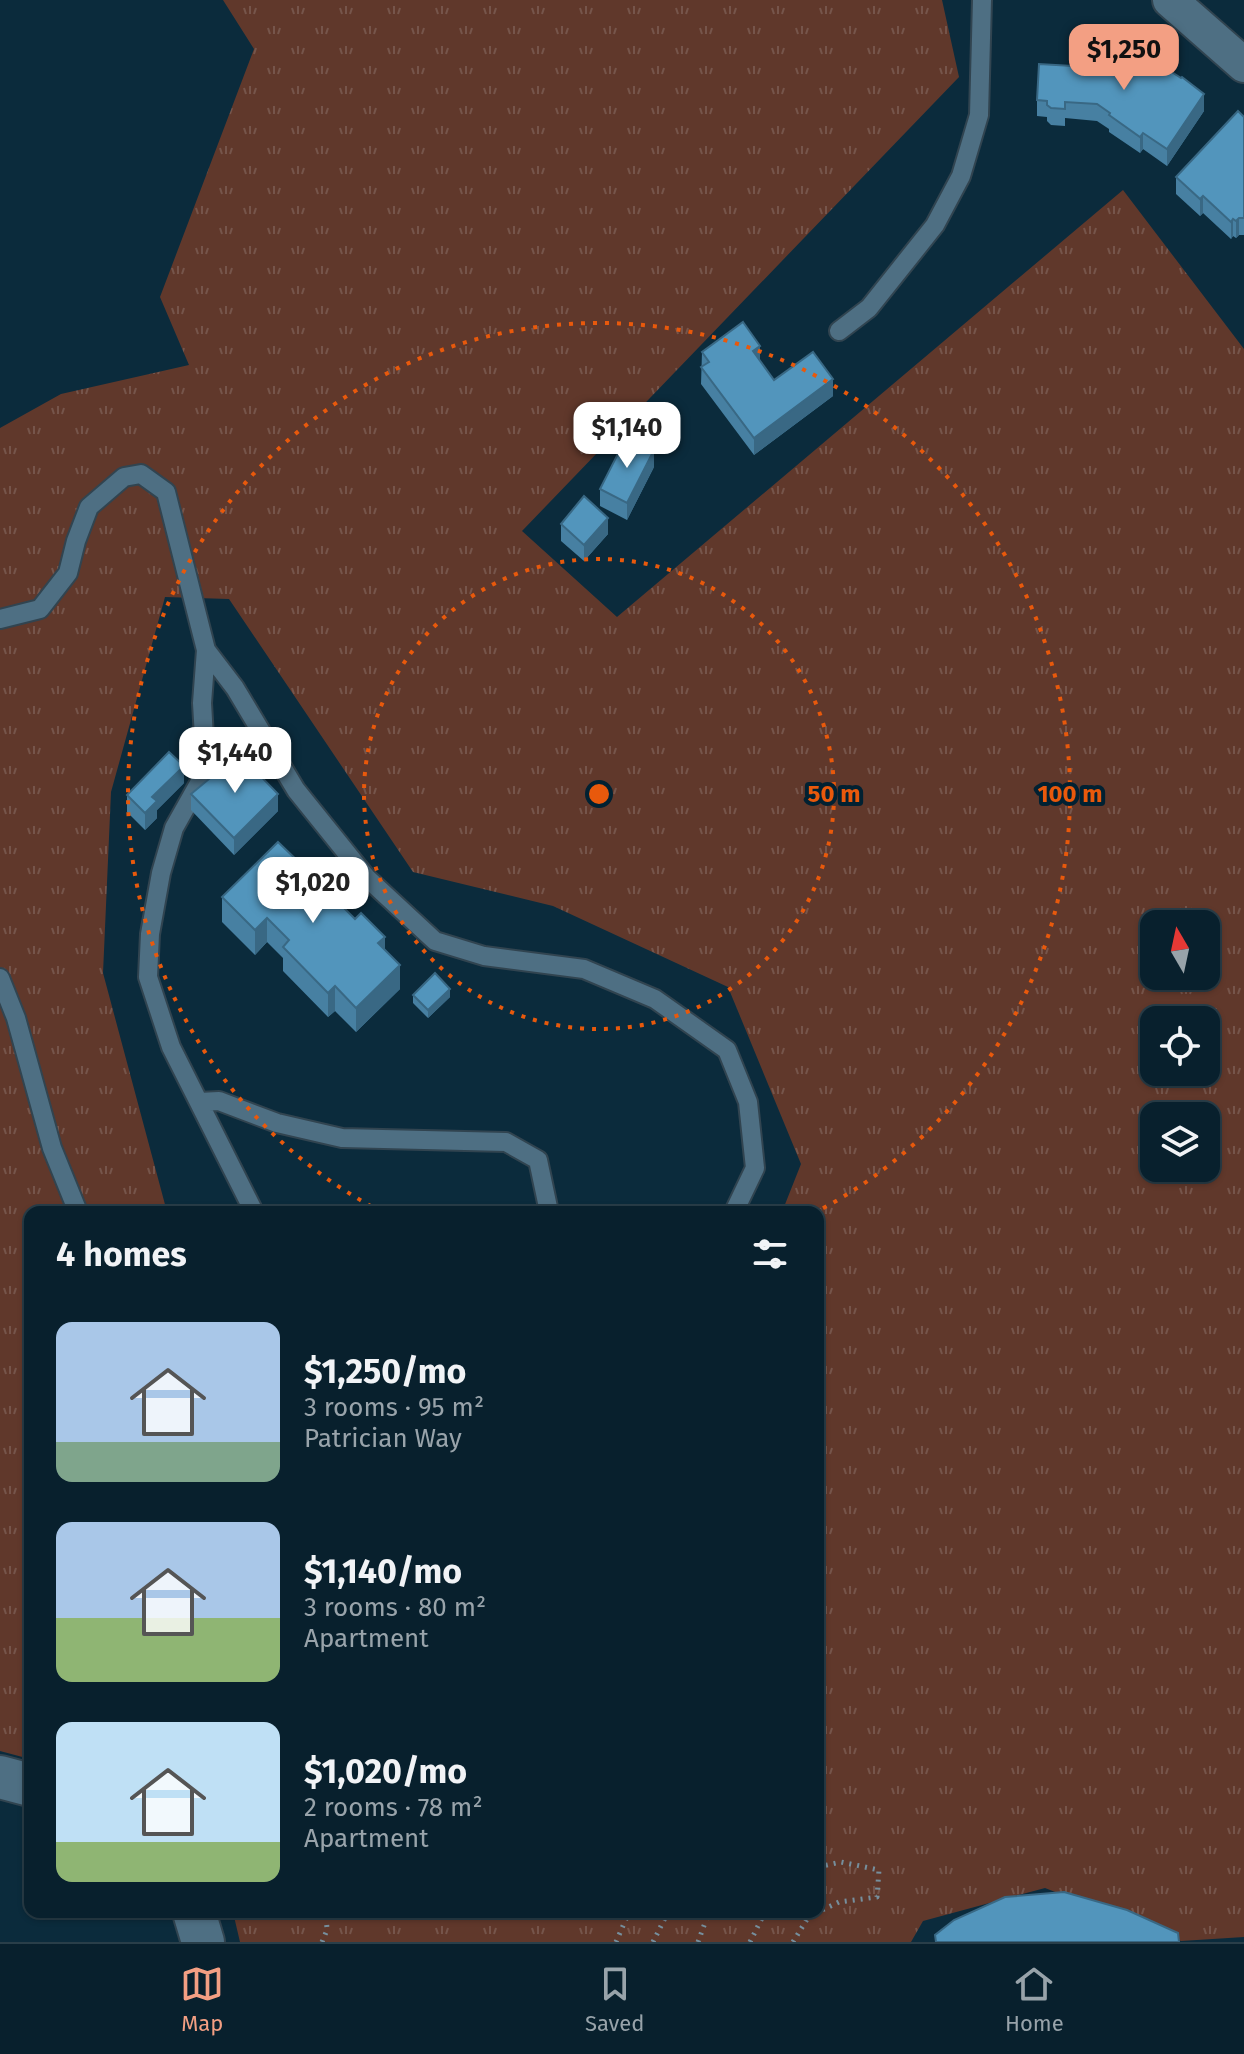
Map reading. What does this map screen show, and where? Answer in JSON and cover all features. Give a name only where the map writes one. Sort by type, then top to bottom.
[{"type":"street","points":[[1170,0],[1244,65]]},
{"type":"street","points":[[0,1777],[24,1783]]},
{"type":"street","points":[[196,1918],[203,1942]]},
{"type":"lane","points":[[839,331],[869,308],[935,225],[961,176],[979,115],[982,0]]},
{"type":"lane","points":[[0,619],[40,609],[68,573],[89,507],[124,477],[141,474],[166,492],[206,650],[202,703],[206,771],[174,828],[161,873],[150,934],[148,977],[171,1047],[251,1206]]},
{"type":"lane","points":[[206,650],[235,688],[296,790],[366,877],[435,941],[484,956],[584,969],[655,999],[727,1050],[748,1102],[755,1168],[737,1206]]},
{"type":"lane","points":[[0,978],[16,1018],[52,1148],[76,1206]]},
{"type":"lane","points":[[199,1102],[219,1101],[277,1123],[342,1138],[506,1142],[538,1160],[548,1206]]},
{"type":"path","points":[[824,1866],[841,1862],[879,1870],[877,1897],[839,1902],[824,1909]]},
{"type":"path","points":[[322,1942],[327,1930],[326,1918]]},
{"type":"path","points":[[616,1942],[626,1918]]},
{"type":"path","points":[[653,1942],[665,1918]]},
{"type":"path","points":[[698,1942],[707,1918]]},
{"type":"path","points":[[750,1942],[762,1918]]},
{"type":"path","points":[[793,1942],[808,1918]]},
{"type":"green space","points":[[223,0],[942,0],[959,77],[522,531],[617,617],[1123,190],[1244,349],[1244,1937],[1181,1941],[1045,1888],[923,1921],[911,1942],[240,1942],[234,1918],[824,1918],[824,1206],[784,1206],[801,1164],[728,987],[553,906],[413,872],[229,599],[165,597],[111,792],[103,973],[165,1206],[24,1206],[24,1757],[0,1751],[0,428],[61,394],[189,365],[160,297],[254,49]]},
{"type":"building","points":[[1105,37],[1156,72],[1161,65],[1204,94],[1167,149],[1143,133],[1140,137],[1097,104],[1065,102],[1065,109],[1051,108],[1047,101],[1037,100],[1039,64],[1108,68],[1092,57]]},
{"type":"building","points":[[1238,111],[1244,117],[1244,218],[1231,222],[1176,177]]},
{"type":"building","points":[[743,322],[760,346],[753,351],[774,380],[813,352],[833,379],[754,438],[701,367],[709,362],[702,352]]},
{"type":"building","points":[[627,436],[654,450],[627,503],[600,489]]},
{"type":"building","points":[[584,496],[608,518],[584,545],[561,524]]},
{"type":"building","points":[[169,752],[184,766],[152,797],[157,801],[145,813],[127,795]]},
{"type":"building","points":[[239,754],[278,794],[234,838],[191,794]]},
{"type":"building","points":[[278,842],[305,868],[310,862],[333,885],[327,891],[355,919],[361,913],[385,937],[378,943],[400,965],[356,1008],[335,986],[328,993],[283,947],[289,940],[267,918],[255,930],[222,897]]},
{"type":"building","points":[[435,973],[450,989],[428,1010],[413,995]]},
{"type":"building","points":[[1064,1892],[1127,1910],[1178,1933],[1179,1942],[936,1942],[935,1935],[954,1920],[1005,1897]]}]
